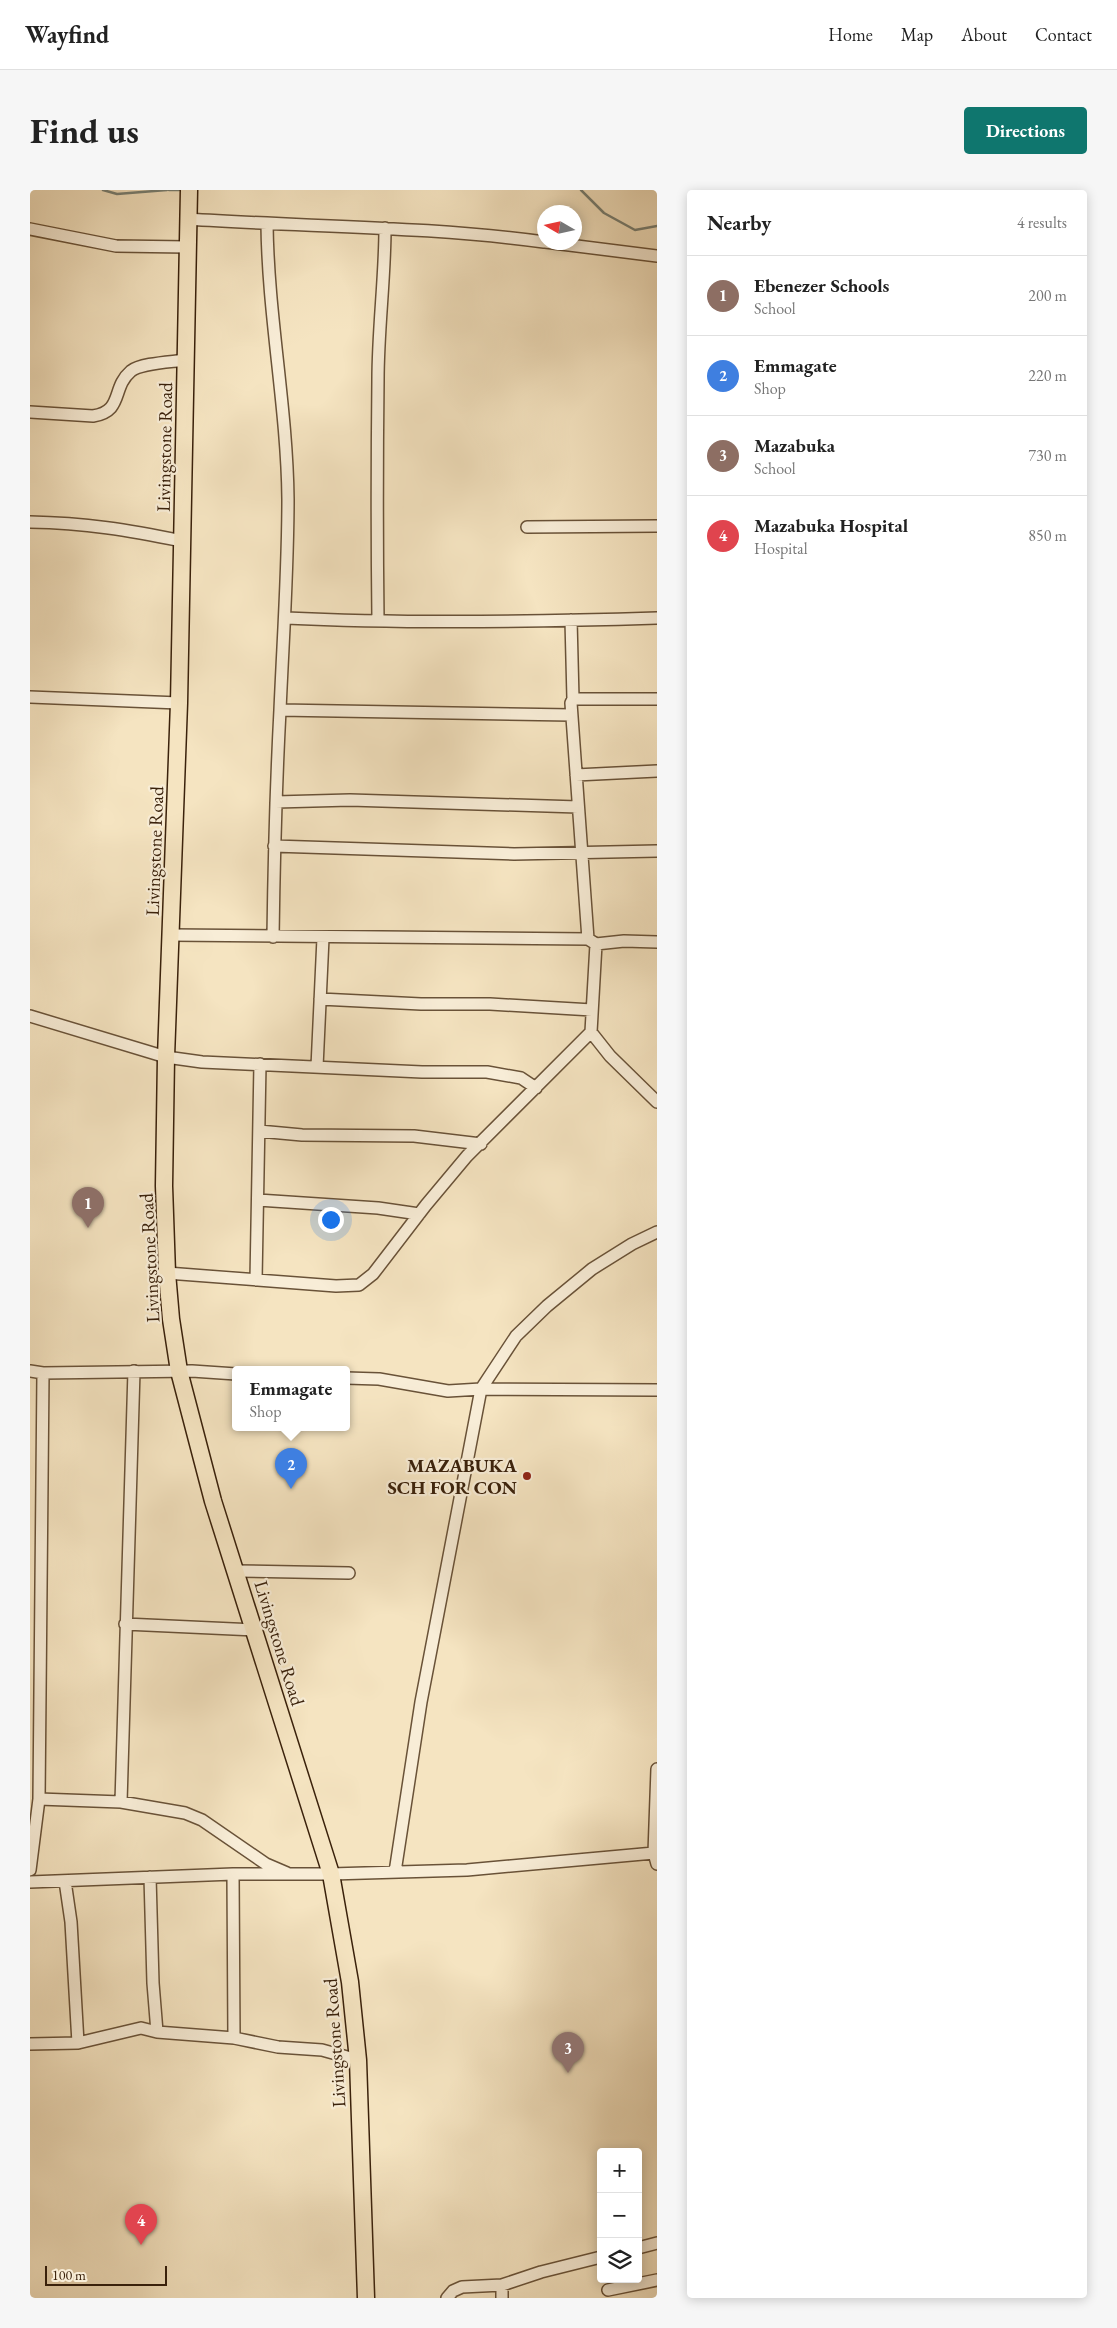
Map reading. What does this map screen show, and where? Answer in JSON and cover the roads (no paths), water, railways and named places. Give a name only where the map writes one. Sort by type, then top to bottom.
[{"type":"highway","name":"Livingstone Road","points":[[188,193],[179,703],[166,1057],[164,1186],[167,1274],[171,1320],[179,1371],[213,1501],[331,1874],[350,1982],[358,2060],[366,2298]]},
{"type":"street","points":[[188,219],[385,228],[480,234],[537,241]]},
{"type":"street","points":[[267,224],[268,276],[283,414],[288,496],[286,618],[274,846],[274,937]]},
{"type":"street","points":[[378,620],[376,524],[379,431],[378,377],[385,274],[385,228]]},
{"type":"street","points":[[30,229],[116,246],[188,247]]},
{"type":"street","points":[[582,247],[657,256]]},
{"type":"street","points":[[30,412],[103,415],[112,408],[123,380],[132,370],[150,365],[185,360]]},
{"type":"street","points":[[30,522],[111,526],[182,541]]},
{"type":"street","points":[[527,527],[657,526]]},
{"type":"street","points":[[286,618],[378,620],[657,618]]},
{"type":"street","points":[[571,620],[573,699],[570,703],[581,854],[592,942],[591,1032],[610,1056],[657,1102]]},
{"type":"street","points":[[30,698],[179,703]]},
{"type":"street","points":[[573,699],[657,698]]},
{"type":"street","points":[[280,710],[571,715]]},
{"type":"street","points":[[576,775],[657,772]]},
{"type":"street","points":[[276,802],[350,800],[578,807]]},
{"type":"street","points":[[274,846],[449,853],[581,854],[657,851]]},
{"type":"street","points":[[171,935],[657,942]]},
{"type":"street","points":[[317,1067],[323,938]]},
{"type":"street","points":[[320,999],[422,1004],[490,1004],[592,1010]]},
{"type":"street","points":[[30,1016],[166,1057],[202,1062],[422,1072],[487,1072],[521,1078],[536,1088]]},
{"type":"street","points":[[167,1274],[336,1286],[359,1285],[373,1274],[418,1214],[467,1156],[591,1032]]},
{"type":"street","points":[[256,1280],[260,1064]]},
{"type":"street","points":[[258,1131],[302,1135],[414,1136],[481,1144]]},
{"type":"street","points":[[258,1200],[378,1208],[418,1214]]},
{"type":"street","points":[[395,1872],[421,1702],[481,1389],[516,1336],[547,1306],[592,1269],[632,1244],[657,1232]]},
{"type":"street","points":[[30,1371],[43,1373],[179,1371],[232,1374]]},
{"type":"street","points":[[121,1802],[134,1371]]},
{"type":"street","points":[[30,1870],[39,1799],[35,1748],[36,1503],[42,1424],[43,1373]]},
{"type":"street","points":[[350,1378],[379,1379],[448,1391],[481,1389],[657,1390]]},
{"type":"street","points":[[30,1423],[42,1424]]},
{"type":"street","points":[[236,1571],[348,1573]]},
{"type":"street","points":[[125,1624],[254,1630]]},
{"type":"street","points":[[30,1882],[233,1874],[292,1875],[468,1870],[655,1858],[657,1769]]},
{"type":"street","points":[[39,1799],[121,1802],[185,1813],[202,1820],[266,1864],[292,1875]]},
{"type":"street","points":[[233,1874],[234,2038]]},
{"type":"street","points":[[150,1877],[153,1983],[157,2032]]},
{"type":"street","points":[[66,1881],[72,1922],[78,2043]]},
{"type":"street","points":[[30,2044],[78,2043],[141,2028],[157,2032],[234,2038],[278,2047],[322,2050],[358,2060]]},
{"type":"street","points":[[642,2247],[657,2243]]},
{"type":"street","points":[[447,2298],[453,2291],[462,2287],[502,2285],[541,2272],[597,2258]]},
{"type":"street","points":[[608,2289],[657,2280]]},
{"type":"street","points":[[502,2285],[502,2298]]},
{"type":"waterway","points":[[103,190],[117,194],[167,190]]},
{"type":"waterway","points":[[169,190],[179,190]]},
{"type":"waterway","points":[[581,190],[604,213],[635,230],[657,226]]},
{"type":"place","name":"Ebenezer Schools","points":[[88,1228]]},
{"type":"place","name":"MAZABUKA SCH FOR CON","points":[[527,1476]]},
{"type":"place","name":"Emmagate","points":[[291,1489]]},
{"type":"place","name":"Mazabuka","points":[[568,2073]]},
{"type":"place","name":"Mazabuka Hospital","points":[[141,2245]]}]
